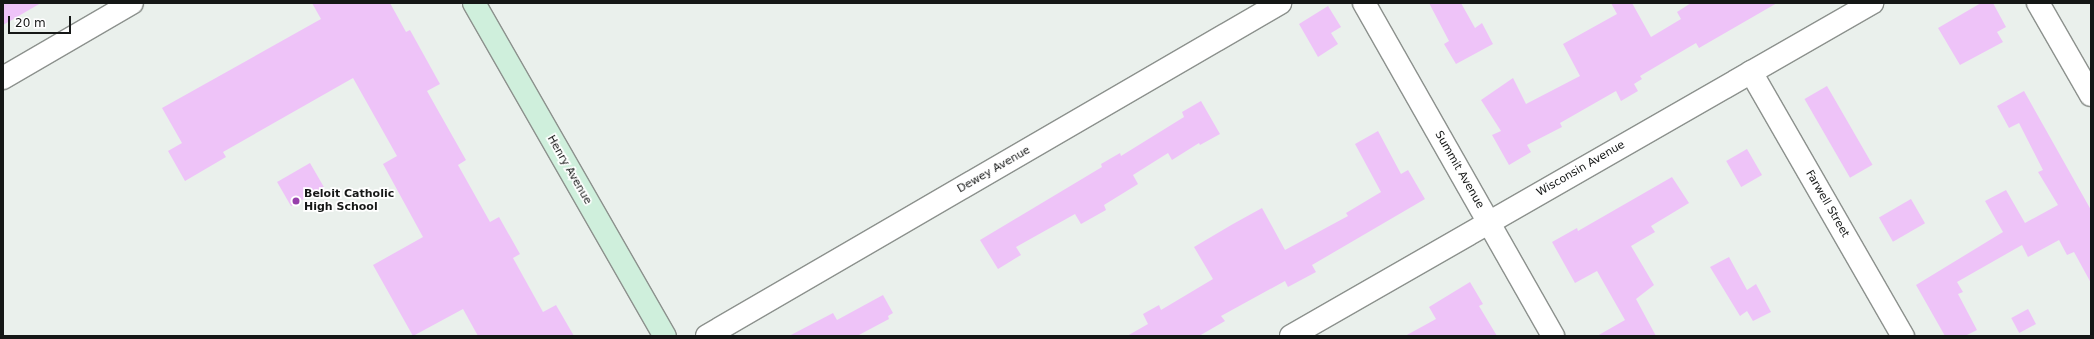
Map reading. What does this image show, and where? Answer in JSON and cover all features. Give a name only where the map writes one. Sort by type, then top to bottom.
[{"type":"street","points":[[3,78],[132,3]]},
{"type":"street","name":"Henry Avenue","points":[[474,3],[665,336]]},
{"type":"street","name":"Dewey Avenue","points":[[707,336],[1280,3]]},
{"type":"street","name":"Summit Avenue","points":[[1364,3],[1553,336]]},
{"type":"street","name":"Wisconsin Avenue","points":[[1291,336],[1872,3]]},
{"type":"street","points":[[2038,3],[2091,95]]},
{"type":"street","name":"Farwell Street","points":[[1751,72],[1902,336]]},
{"type":"building","points":[[3,3],[41,3],[3,25]]},
{"type":"building","points":[[312,3],[390,3],[406,32],[410,30],[440,84],[427,91],[466,160],[458,165],[490,222],[499,217],[520,254],[513,258],[543,312],[556,305],[574,336],[478,336],[463,309],[413,336],[373,265],[423,237],[383,164],[397,156],[353,78],[223,152],[226,157],[185,181],[168,151],[182,143],[162,108],[321,19]]},
{"type":"building","points":[[1429,3],[1461,3],[1475,28],[1482,23],[1493,44],[1456,64],[1444,44],[1449,41]]},
{"type":"building","points":[[1611,3],[1632,3],[1651,37],[1681,19],[1677,12],[1691,3],[1777,3],[1699,48],[1696,43],[1640,76],[1642,79],[1634,84],[1638,91],[1621,101],[1616,91],[1560,123],[1562,127],[1527,145],[1531,152],[1509,165],[1492,135],[1501,131],[1481,100],[1513,78],[1526,104],[1580,76],[1563,44],[1617,14]]},
{"type":"building","points":[[1981,3],[1993,3],[2006,27],[1997,32],[2003,42],[1960,65],[1938,28]]},
{"type":"building","points":[[1328,6],[1341,27],[1331,33],[1338,44],[1318,57],[1299,24]]},
{"type":"building","points":[[1827,86],[1872,165],[1850,178],[1804,99]]},
{"type":"building","points":[[2024,91],[2091,210],[2091,283],[2074,252],[2067,255],[2059,240],[2028,257],[2022,245],[1957,282],[1963,292],[1958,294],[1977,330],[1965,336],[1945,336],[1916,285],[2003,232],[1985,201],[2006,190],[2025,223],[2058,205],[2038,172],[2043,170],[2019,123],[2009,128],[1997,106]]},
{"type":"building","points":[[1201,101],[1220,134],[1200,145],[1199,143],[1172,160],[1168,153],[1133,175],[1138,184],[1104,205],[1106,210],[1081,224],[1075,214],[1016,247],[1021,255],[998,269],[980,240],[1102,167],[1101,164],[1120,153],[1121,156],[1184,117],[1182,112]]},
{"type":"building","points":[[1378,131],[1401,174],[1408,170],[1425,199],[1312,265],[1316,272],[1288,287],[1285,281],[1221,316],[1225,321],[1199,336],[1127,336],[1148,324],[1143,314],[1159,305],[1161,310],[1213,279],[1194,247],[1233,224],[1262,208],[1285,250],[1348,216],[1346,213],[1381,192],[1355,144]]},
{"type":"building","points":[[1747,149],[1762,175],[1741,187],[1726,161]]},
{"type":"building","points":[[310,163],[324,187],[291,206],[277,182]]},
{"type":"building","points":[[1672,177],[1689,203],[1651,226],[1655,232],[1631,246],[1654,285],[1636,299],[1656,336],[1597,336],[1625,320],[1597,271],[1575,283],[1552,242],[1577,228],[1578,231]]},
{"type":"building","points":[[1911,199],[1925,223],[1893,242],[1879,218]]},
{"type":"building","points":[[1729,257],[1747,290],[1756,284],[1771,312],[1753,321],[1747,311],[1740,316],[1710,267]]},
{"type":"building","points":[[1470,282],[1483,304],[1479,306],[1497,336],[1405,336],[1436,319],[1429,307]]},
{"type":"building","points":[[883,295],[893,313],[888,316],[889,319],[857,336],[789,336],[833,313],[837,320]]},
{"type":"building","points":[[2028,309],[2036,324],[2019,333],[2011,318]]},
{"type":"place","name":"Beloit Catholic High School","points":[[296,201]]}]
